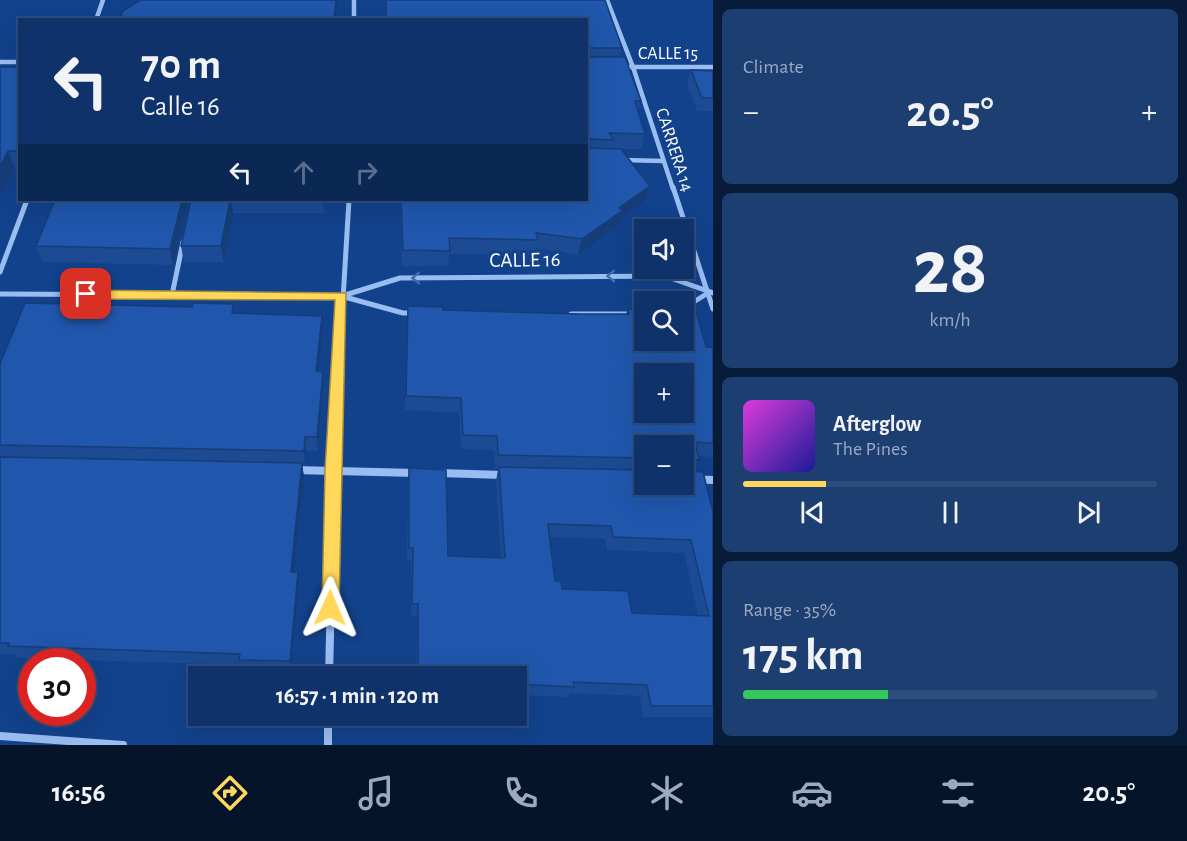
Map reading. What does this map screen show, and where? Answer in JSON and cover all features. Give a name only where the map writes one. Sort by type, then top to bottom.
[{"type":"street","points":[[97,18],[104,0]]},
{"type":"street","points":[[354,0],[354,18]]},
{"type":"street","name":"CARRERA 14","points":[[606,0],[633,67],[663,161],[710,293],[713,309]]},
{"type":"street","points":[[0,62],[18,62]]},
{"type":"street","name":"CALLE 15","points":[[610,67],[713,68]]},
{"type":"street","points":[[619,160],[663,161]]},
{"type":"street","points":[[0,272],[27,201]]},
{"type":"street","points":[[329,666],[333,470],[341,296],[349,201]]},
{"type":"street","points":[[172,295],[185,231]]},
{"type":"street","name":"CALLE 16","points":[[341,296],[400,278],[642,276],[665,276],[710,293]]},
{"type":"street","points":[[694,302],[710,293]]},
{"type":"street","name":"CALLE 16","points":[[0,294],[341,296],[403,313],[426,313]]},
{"type":"street","points":[[564,314],[634,314]]},
{"type":"street","points":[[285,470],[506,475]]},
{"type":"street","points":[[694,479],[713,480]]},
{"type":"street","points":[[328,726],[328,745]]},
{"type":"street","points":[[0,736],[123,745]]},
{"type":"building","points":[[140,0],[336,0],[334,18],[121,18],[123,11]]},
{"type":"building","points":[[386,0],[605,0],[622,48],[588,49],[588,18],[386,18]]},
{"type":"building","points":[[588,56],[625,57],[641,101],[635,101],[645,134],[609,133],[614,140],[588,141]]},
{"type":"building","points":[[0,67],[18,67],[18,151],[8,151],[0,167]]},
{"type":"building","points":[[691,70],[713,71],[713,98],[702,98]]},
{"type":"building","points":[[588,147],[621,149],[650,186],[619,208],[623,210],[582,239],[536,233],[538,240],[449,238],[450,251],[403,250],[401,201],[588,201]]},
{"type":"building","points":[[55,201],[182,201],[170,249],[36,246]]},
{"type":"building","points":[[191,201],[230,201],[221,246],[181,246]]},
{"type":"building","points":[[25,303],[192,307],[193,303],[233,304],[232,313],[322,316],[316,371],[323,372],[317,437],[305,437],[304,451],[0,445],[0,364]]},
{"type":"building","points":[[408,306],[443,307],[443,310],[581,314],[629,314],[628,309],[634,309],[634,351],[694,351],[694,311],[696,311],[706,347],[713,347],[713,443],[695,442],[699,460],[694,460],[694,435],[634,435],[634,458],[498,455],[497,436],[463,435],[461,398],[406,396]]},
{"type":"building","points":[[0,457],[302,463],[291,572],[298,572],[290,661],[239,660],[240,654],[8,646],[9,643],[0,643]]},
{"type":"building","points":[[499,467],[634,470],[634,495],[694,495],[694,471],[703,472],[713,512],[713,706],[651,706],[647,685],[573,682],[574,687],[527,685],[527,666],[418,666],[418,604],[412,604],[413,548],[409,548],[409,468],[446,470],[448,556],[505,558]],"holes":[[[548,524],[611,526],[613,537],[691,540],[709,616],[632,613],[628,591],[562,589],[561,581],[555,581]]]},
{"type":"route","points":[[86,294],[341,296],[333,470],[330,608]]}]
